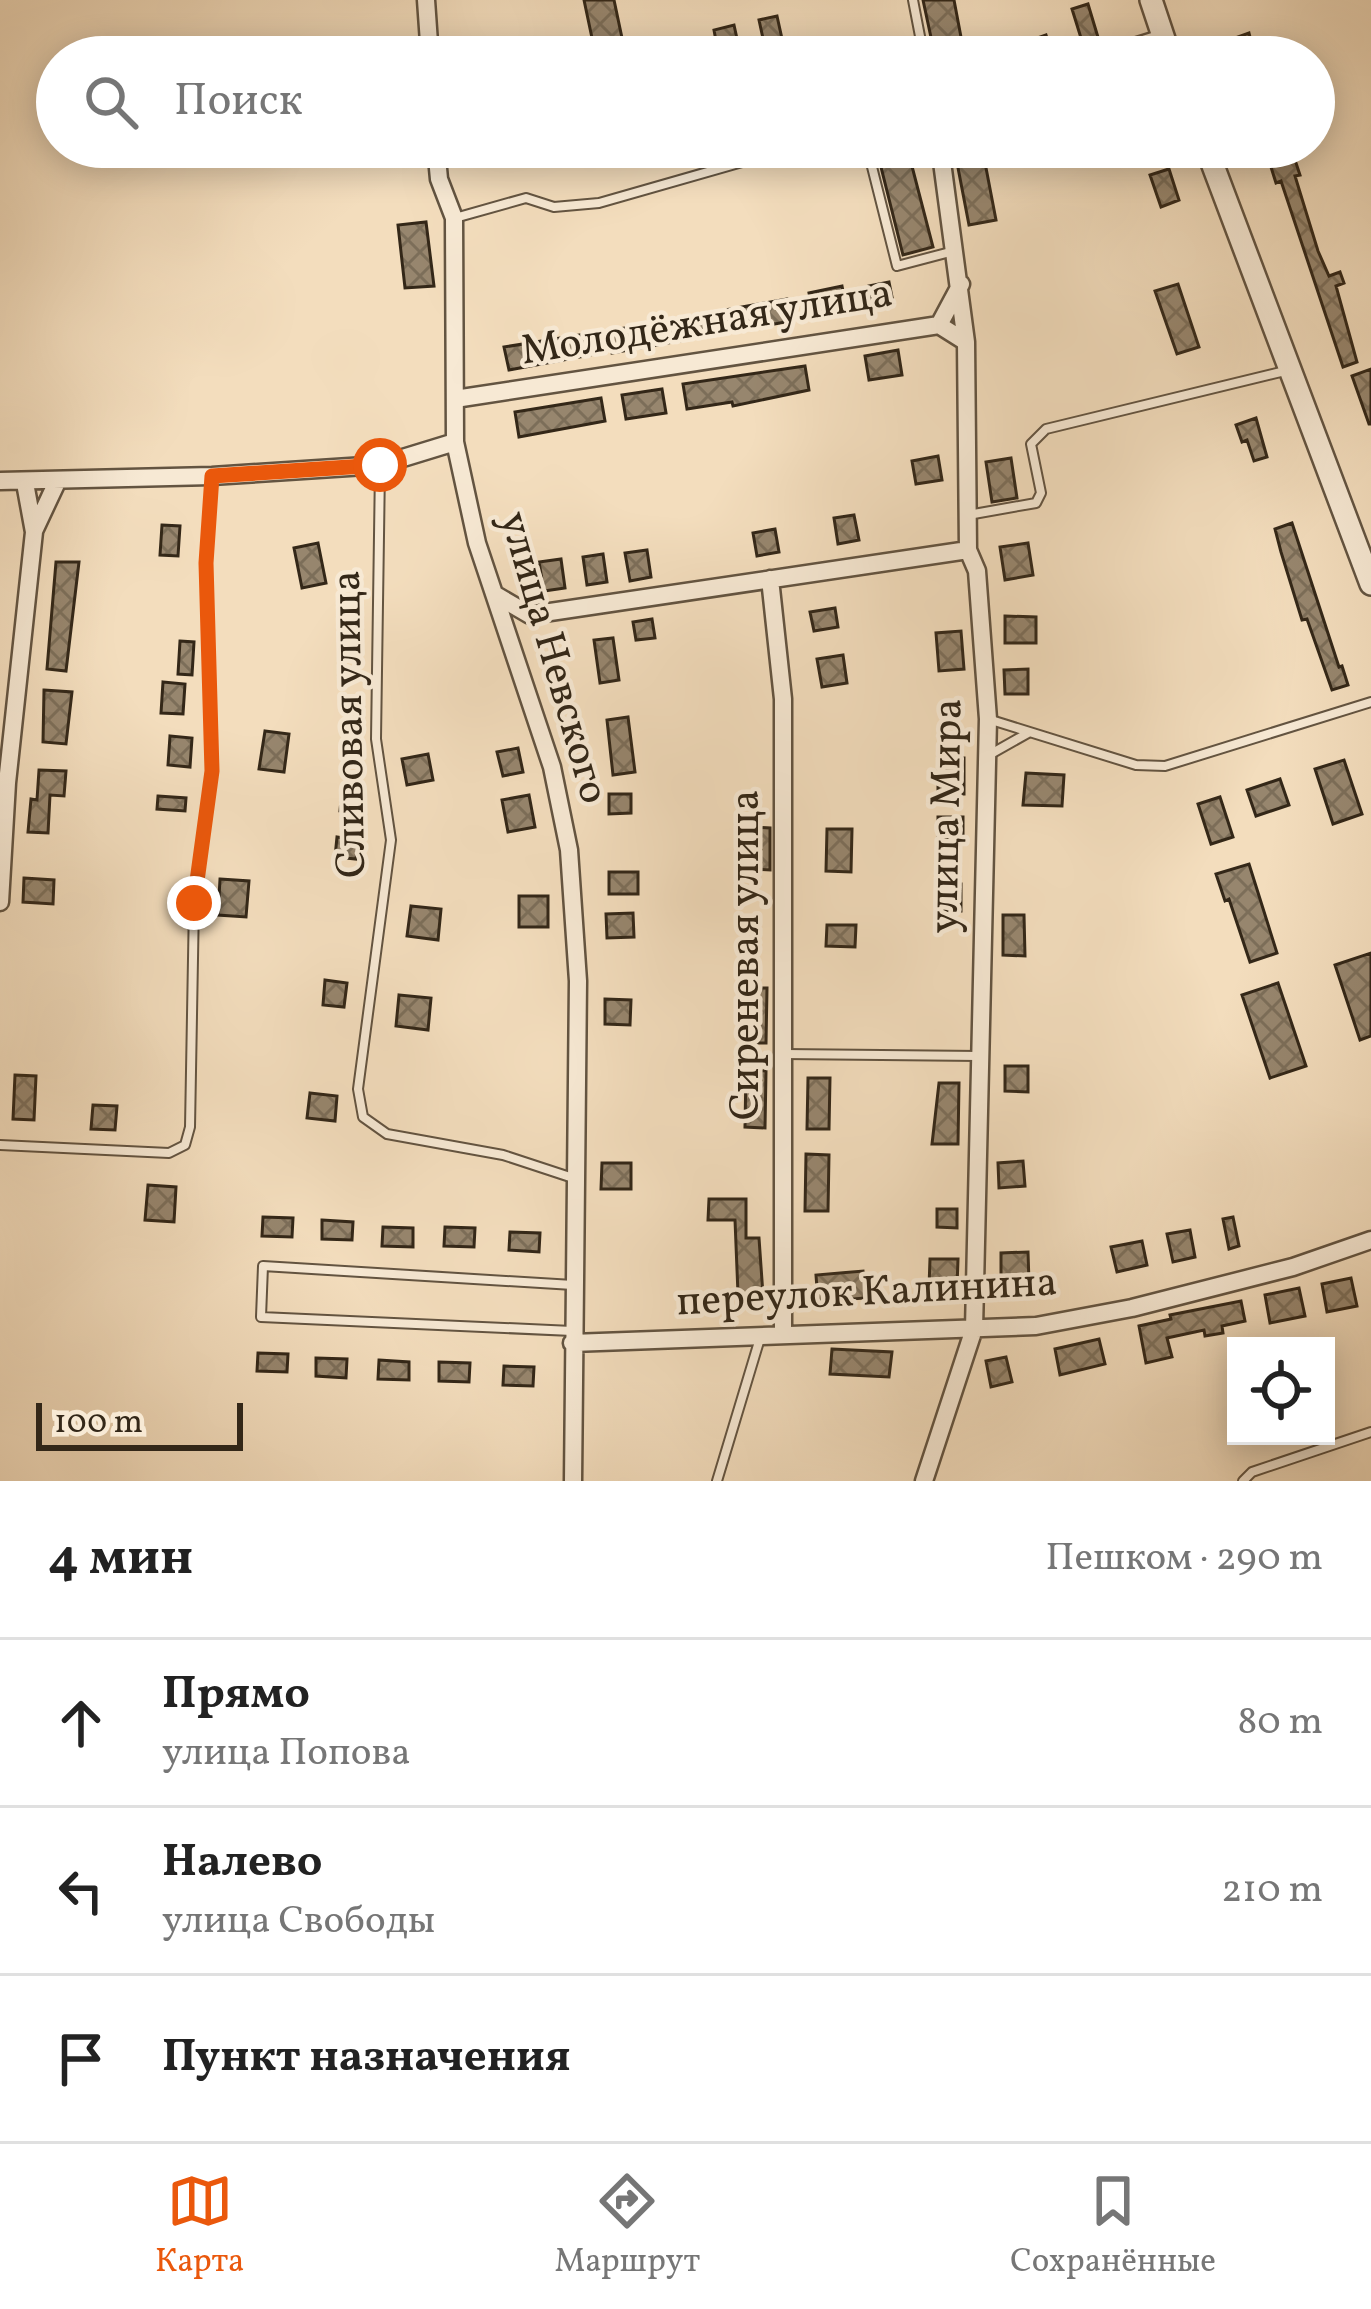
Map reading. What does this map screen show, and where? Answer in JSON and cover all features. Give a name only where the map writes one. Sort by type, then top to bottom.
[{"type":"street","points":[[426,0],[429,36]]},
{"type":"street","points":[[1150,0],[1163,36]]},
{"type":"street","name":"улица Невского","points":[[438,168],[454,218],[455,442],[477,543],[552,767],[569,850],[578,982],[572,1481]]},
{"type":"street","name":"улица Мира","points":[[924,1481],[974,1328],[988,756],[977,571],[968,550],[967,342],[943,168]]},
{"type":"street","points":[[1213,168],[1371,584]]},
{"type":"street","points":[[939,325],[961,283]]},
{"type":"street","name":"Молодёжная улица","points":[[455,399],[939,325],[967,342]]},
{"type":"street","points":[[0,481],[212,476],[380,465],[455,442]]},
{"type":"street","points":[[34,532],[57,482]]},
{"type":"street","points":[[0,902],[7,783],[34,532],[26,483]]},
{"type":"street","points":[[494,594],[530,615],[968,550]]},
{"type":"street","name":"Сиреневая улица","points":[[770,579],[783,699],[783,1332]]},
{"type":"street","name":"переулок Калинина","points":[[572,1337],[666,1342],[783,1332],[1036,1326],[1132,1308],[1293,1267],[1371,1240]]},
{"type":"lane","points":[[913,0],[920,36]]},
{"type":"lane","points":[[454,218],[526,198],[554,207],[599,203],[717,168]]},
{"type":"lane","points":[[872,168],[897,266],[956,250]]},
{"type":"lane","points":[[968,515],[1036,503],[1042,493],[1031,444],[1046,429],[1292,370]]},
{"type":"lane","name":"Сливовая улица","points":[[380,465],[376,740],[391,840],[358,1089],[363,1117],[387,1134],[503,1155],[574,1178]]},
{"type":"lane","points":[[0,1145],[169,1153],[185,1145],[190,1127],[194,903],[212,771],[206,563],[212,476]]},
{"type":"lane","points":[[988,719],[1136,765],[1165,766],[1371,702]]},
{"type":"lane","points":[[988,756],[1030,732]]},
{"type":"lane","points":[[783,1054],[980,1056]]},
{"type":"lane","points":[[572,1337],[261,1317],[262,1266],[573,1285]]},
{"type":"lane","points":[[717,1481],[761,1334]]},
{"type":"lane","points":[[1244,1481],[1252,1472],[1371,1432]]},
{"type":"building","points":[[584,0],[614,0],[622,36],[592,36]]},
{"type":"building","points":[[923,0],[954,0],[961,36],[931,36]]},
{"type":"building","points":[[1088,4],[1098,36],[1080,36],[1072,9]]},
{"type":"building","points":[[777,16],[781,36],[762,36],[759,20]]},
{"type":"building","points":[[734,25],[736,36],[715,36],[714,30]]},
{"type":"building","points":[[881,168],[912,168],[933,247],[903,255]]},
{"type":"building","points":[[958,168],[986,168],[996,220],[969,225]]},
{"type":"building","points":[[1271,168],[1298,168],[1300,175],[1295,176],[1318,251],[1329,276],[1340,272],[1344,283],[1336,286],[1357,362],[1343,367],[1281,181],[1276,183]]},
{"type":"building","points":[[1169,169],[1179,200],[1161,207],[1150,175]]},
{"type":"building","points":[[426,222],[434,286],[405,288],[398,225]]},
{"type":"building","points":[[889,282],[893,302],[873,307],[869,286]]},
{"type":"building","points":[[1178,284],[1199,347],[1177,354],[1155,291]]},
{"type":"building","points":[[842,286],[847,312],[814,319],[809,293]]},
{"type":"building","points":[[787,299],[791,321],[612,353],[608,331]]},
{"type":"building","points":[[586,334],[590,355],[509,370],[504,347]]},
{"type":"building","points":[[898,350],[902,375],[869,380],[865,356]]},
{"type":"building","points":[[805,366],[809,390],[733,406],[732,402],[687,409],[683,384]]},
{"type":"building","points":[[1371,369],[1371,424],[1369,424],[1352,376]]},
{"type":"building","points":[[662,389],[666,413],[626,419],[622,395]]},
{"type":"building","points":[[601,398],[605,421],[519,437],[515,412]]},
{"type":"building","points":[[1256,418],[1267,457],[1254,461],[1236,425]]},
{"type":"building","points":[[938,456],[942,480],[916,484],[912,461]]},
{"type":"building","points":[[1011,458],[1017,498],[992,502],[986,462]]},
{"type":"building","points":[[854,515],[859,540],[838,544],[834,518]]},
{"type":"building","points":[[1292,523],[1348,685],[1332,690],[1307,619],[1302,620],[1275,529]]},
{"type":"building","points":[[162,525],[180,526],[178,556],[160,555]]},
{"type":"building","points":[[775,529],[779,552],[757,556],[753,533]]},
{"type":"building","points":[[318,543],[326,583],[302,588],[294,548]]},
{"type":"building","points":[[1028,543],[1033,575],[1005,580],[1000,547]]},
{"type":"building","points":[[647,550],[651,577],[630,581],[625,553]]},
{"type":"building","points":[[603,554],[607,582],[587,585],[583,557]]},
{"type":"building","points":[[561,559],[565,588],[544,591],[539,562]]},
{"type":"building","points":[[56,562],[79,562],[66,671],[47,669]]},
{"type":"building","points":[[835,608],[838,627],[814,631],[810,612]]},
{"type":"building","points":[[1005,616],[1036,617],[1036,643],[1005,643]]},
{"type":"building","points":[[652,619],[655,638],[636,640],[633,622]]},
{"type":"building","points":[[961,631],[964,669],[939,671],[936,633]]},
{"type":"building","points":[[613,638],[619,680],[600,683],[594,640]]},
{"type":"building","points":[[180,641],[194,642],[192,675],[178,674]]},
{"type":"building","points":[[843,655],[847,683],[822,687],[817,659]]},
{"type":"building","points":[[1028,669],[1028,694],[1005,694],[1004,670]]},
{"type":"building","points":[[163,682],[185,684],[183,714],[161,713]]},
{"type":"building","points":[[44,690],[72,692],[66,744],[43,742]]},
{"type":"building","points":[[628,717],[635,772],[613,775],[607,720]]},
{"type":"building","points":[[265,731],[289,734],[284,772],[259,769]]},
{"type":"building","points":[[170,736],[192,738],[190,767],[168,765]]},
{"type":"building","points":[[518,748],[523,772],[503,776],[497,752]]},
{"type":"building","points":[[428,754],[433,780],[407,785],[402,759]]},
{"type":"building","points":[[938,758],[964,758],[964,794],[938,794]]},
{"type":"building","points":[[1344,760],[1362,814],[1333,824],[1315,769]]},
{"type":"building","points":[[39,770],[66,771],[64,796],[50,795],[48,833],[28,832]]},
{"type":"building","points":[[1026,773],[1064,775],[1062,806],[1023,805]]},
{"type":"building","points":[[1280,779],[1289,805],[1256,816],[1247,790]]},
{"type":"building","points":[[342,788],[364,791],[362,813],[340,811]]},
{"type":"building","points":[[609,794],[631,794],[631,813],[609,814]]},
{"type":"building","points":[[529,795],[535,827],[508,832],[502,800]]},
{"type":"building","points":[[158,796],[186,798],[185,811],[157,809]]},
{"type":"building","points":[[1220,797],[1233,837],[1211,844],[1198,804]]},
{"type":"building","points":[[938,817],[963,817],[963,840],[938,840]]},
{"type":"building","points":[[752,827],[770,828],[770,870],[751,869]]},
{"type":"building","points":[[827,829],[852,829],[851,872],[826,871]]},
{"type":"building","points":[[337,837],[358,840],[356,859],[335,857]]},
{"type":"building","points":[[1249,864],[1277,953],[1250,962],[1216,874]]},
{"type":"building","points":[[609,872],[638,872],[638,894],[609,894]]},
{"type":"building","points":[[24,878],[54,880],[53,904],[23,902]]},
{"type":"building","points":[[220,879],[249,881],[246,917],[218,915]]},
{"type":"building","points":[[938,884],[961,884],[961,911],[938,911]]},
{"type":"building","points":[[519,896],[548,896],[548,927],[519,927]]},
{"type":"building","points":[[411,906],[441,909],[438,940],[407,936]]},
{"type":"building","points":[[633,913],[634,937],[607,938],[606,914]]},
{"type":"building","points":[[1003,915],[1024,915],[1025,956],[1003,955]]},
{"type":"building","points":[[827,925],[856,925],[855,947],[826,946]]},
{"type":"building","points":[[1371,953],[1371,1036],[1360,1040],[1335,965]]},
{"type":"building","points":[[325,980],[347,983],[344,1007],[323,1005]]},
{"type":"building","points":[[1278,983],[1306,1066],[1270,1078],[1242,995]]},
{"type":"building","points":[[747,988],[767,988],[766,1043],[746,1043]]},
{"type":"building","points":[[399,995],[431,998],[428,1030],[396,1026]]},
{"type":"building","points":[[605,999],[631,1000],[630,1025],[605,1024]]},
{"type":"building","points":[[1005,1066],[1028,1066],[1028,1092],[1005,1091]]},
{"type":"building","points":[[746,1070],[766,1071],[765,1128],[745,1127]]},
{"type":"building","points":[[15,1075],[36,1076],[34,1120],[13,1119]]},
{"type":"building","points":[[808,1078],[830,1078],[829,1129],[807,1129]]},
{"type":"building","points":[[939,1083],[959,1083],[958,1144],[932,1144]]},
{"type":"building","points":[[310,1093],[337,1096],[335,1121],[307,1118]]},
{"type":"building","points":[[93,1105],[117,1106],[115,1130],[91,1129]]},
{"type":"building","points":[[806,1154],[829,1155],[828,1211],[805,1211]]},
{"type":"building","points":[[1023,1161],[1025,1186],[999,1188],[998,1163]]},
{"type":"building","points":[[602,1163],[631,1163],[631,1189],[601,1189]]},
{"type":"building","points":[[148,1185],[176,1187],[174,1222],[145,1220]]},
{"type":"building","points":[[709,1199],[746,1199],[746,1238],[759,1238],[763,1295],[738,1294],[735,1220],[708,1220]]},
{"type":"building","points":[[937,1209],[957,1209],[957,1228],[937,1227]]},
{"type":"building","points":[[263,1217],[293,1218],[292,1237],[262,1236]]},
{"type":"building","points":[[1233,1217],[1239,1246],[1229,1249],[1223,1219]]},
{"type":"building","points":[[322,1220],[353,1222],[352,1240],[322,1239]]},
{"type":"building","points":[[383,1227],[413,1228],[413,1247],[382,1246]]},
{"type":"building","points":[[445,1227],[475,1228],[474,1247],[444,1246]]},
{"type":"building","points":[[1190,1230],[1195,1257],[1173,1262],[1167,1234]]},
{"type":"building","points":[[510,1232],[540,1233],[539,1252],[509,1250]]},
{"type":"building","points":[[1142,1241],[1147,1265],[1117,1272],[1111,1247]]},
{"type":"building","points":[[1028,1252],[1029,1282],[1001,1282],[1001,1253]]},
{"type":"building","points":[[930,1259],[958,1259],[957,1287],[929,1287]]},
{"type":"building","points":[[863,1271],[865,1298],[818,1302],[816,1275]]},
{"type":"building","points":[[1351,1278],[1357,1306],[1327,1312],[1322,1284]]},
{"type":"building","points":[[1299,1288],[1305,1316],[1270,1323],[1265,1295]]},
{"type":"building","points":[[1241,1301],[1245,1321],[1222,1326],[1223,1333],[1205,1336],[1204,1330],[1167,1338],[1172,1357],[1146,1363],[1139,1326]]},
{"type":"building","points":[[1099,1339],[1105,1364],[1060,1375],[1055,1349]]},
{"type":"building","points":[[832,1349],[892,1352],[889,1377],[830,1374]]},
{"type":"building","points":[[258,1353],[288,1354],[287,1372],[257,1371]]},
{"type":"building","points":[[1006,1357],[1012,1382],[991,1387],[986,1361]]},
{"type":"building","points":[[316,1358],[347,1359],[346,1378],[316,1376]]},
{"type":"building","points":[[379,1360],[409,1362],[409,1380],[378,1379]]},
{"type":"building","points":[[439,1362],[470,1363],[469,1382],[439,1381]]},
{"type":"building","points":[[504,1366],[534,1367],[533,1386],[503,1385]]},
{"type":"route","points":[[194,903],[212,771],[206,563],[212,476],[380,465]]}]
